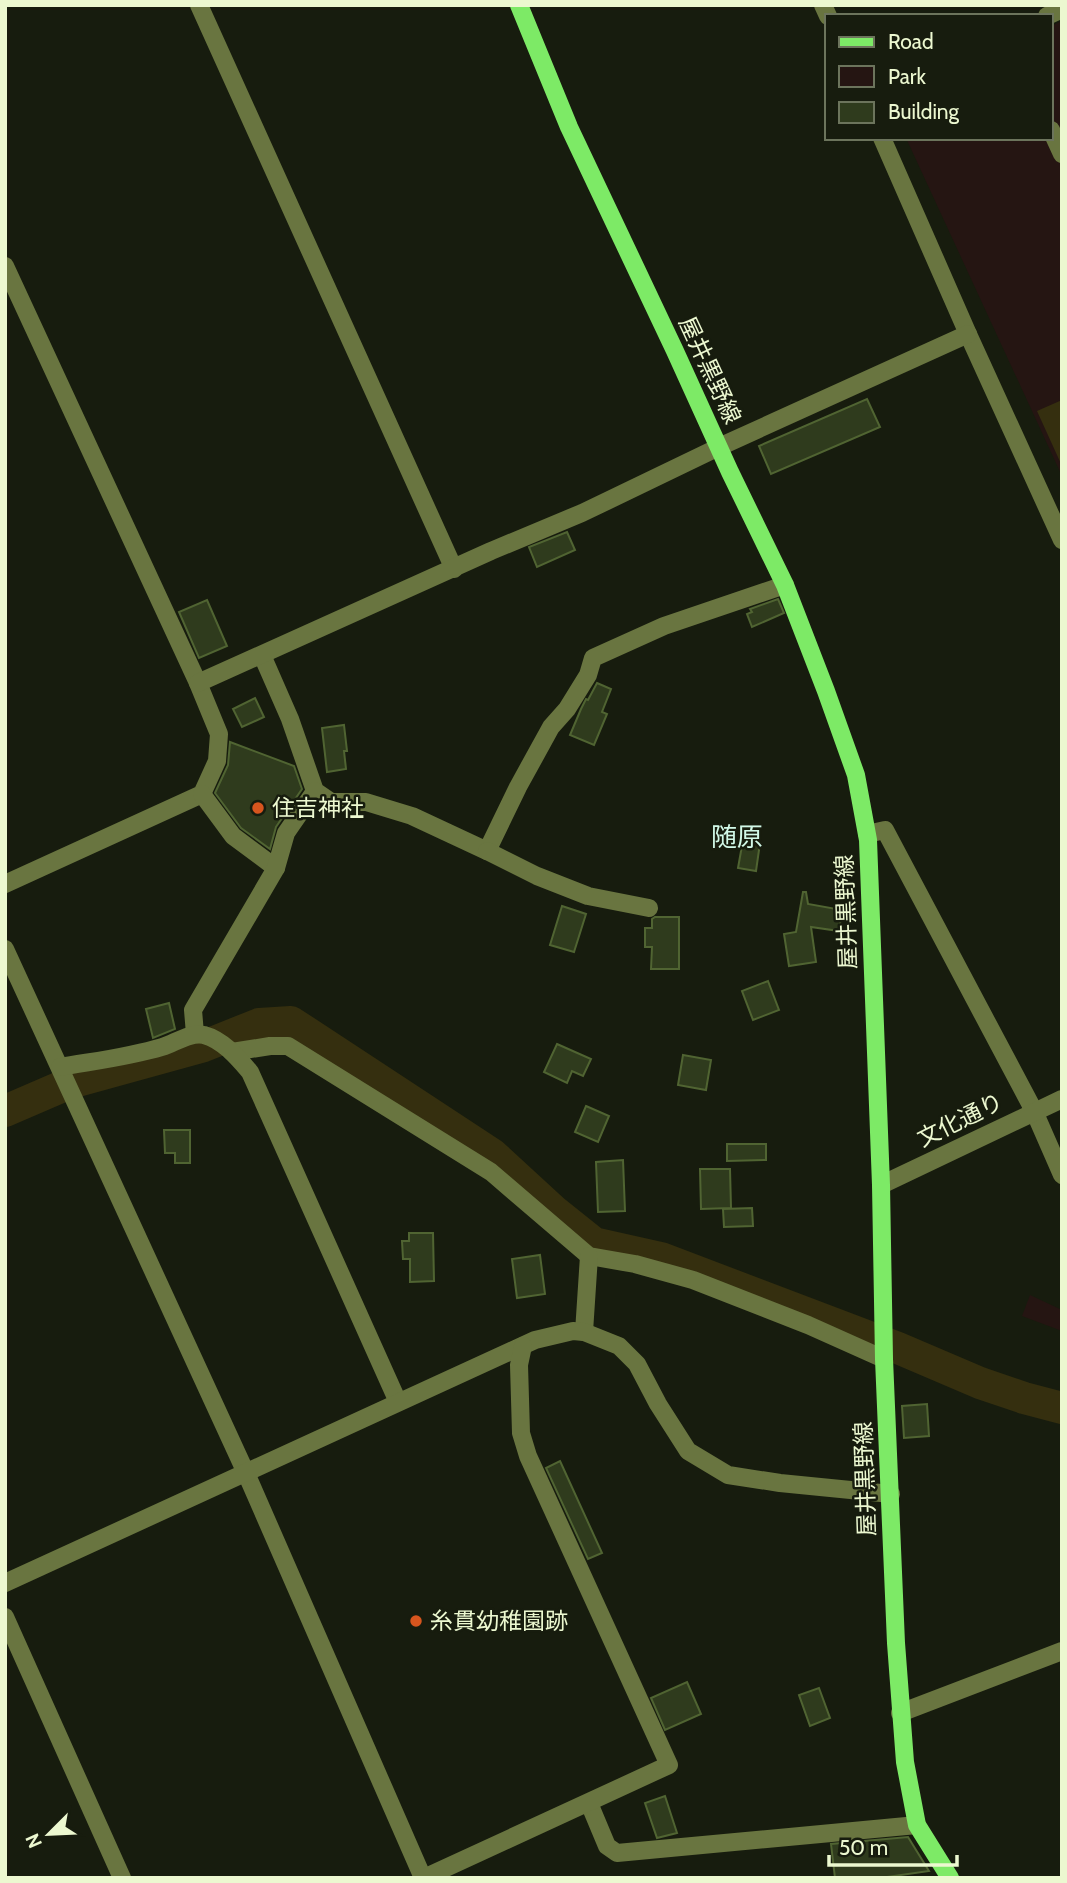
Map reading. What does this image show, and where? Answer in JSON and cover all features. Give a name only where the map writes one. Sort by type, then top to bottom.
[{"type":"main road","name":"屋井黒野線","points":[[519,5],[569,127],[785,585],[856,775],[868,840],[881,1185],[884,1359],[900,1713],[905,1762],[917,1825],[950,1878]]},
{"type":"street","points":[[200,5],[454,569]]},
{"type":"street","points":[[1053,134],[1062,154]]},
{"type":"street","points":[[883,140],[1062,540]]},
{"type":"street","points":[[5,266],[198,683],[219,734],[217,761],[202,794],[5,884]]},
{"type":"street","points":[[198,683],[582,513],[719,447],[968,334]]},
{"type":"street","points":[[487,851],[551,727],[567,709],[588,675],[593,658],[664,626],[785,585]]},
{"type":"street","points":[[262,655],[290,719],[315,791],[331,802],[366,802],[412,816],[537,876],[588,896],[649,908]]},
{"type":"street","points":[[195,1034],[193,1010],[276,868],[286,833],[315,791]]},
{"type":"street","points":[[202,794],[233,836],[276,868]]},
{"type":"street","points":[[867,834],[885,830],[1034,1111],[1062,1175]]},
{"type":"street","points":[[5,949],[246,1473],[424,1878],[669,1765],[528,1455],[521,1433],[519,1365],[523,1346]]},
{"type":"street","points":[[60,1067],[129,1055],[165,1046],[195,1034],[206,1036],[232,1052],[250,1072],[398,1402]]},
{"type":"street","points":[[232,1052],[288,1046],[491,1172],[589,1256],[635,1264],[693,1280],[808,1325],[884,1359]]},
{"type":"street","name":"文化通り","points":[[881,1185],[1062,1099]]},
{"type":"street","points":[[584,1332],[589,1256]]},
{"type":"street","points":[[5,1583],[535,1340],[573,1331],[584,1332],[619,1346],[637,1364],[658,1404],[688,1451],[728,1475],[891,1494]]},
{"type":"street","points":[[5,1617],[122,1878]]},
{"type":"street","points":[[900,1713],[1062,1651]]},
{"type":"street","points":[[589,1803],[607,1846],[617,1853],[917,1825]]},
{"type":"green space","points":[[1062,21],[1062,476],[907,140],[1053,140],[1053,25]]},
{"type":"green space","points":[[1030,1295],[1062,1310],[1062,1331],[1022,1316]]},
{"type":"shaded area","points":[[1062,400],[1062,466],[1037,411]]},
{"type":"building","points":[[867,399],[880,427],[771,474],[759,446]]},
{"type":"building","points":[[567,532],[575,550],[537,567],[529,547]]},
{"type":"building","points":[[778,599],[784,613],[752,627],[747,614],[752,612],[750,609]]},
{"type":"building","points":[[207,600],[227,646],[199,658],[179,612]]},
{"type":"building","points":[[597,683],[611,689],[602,712],[607,714],[594,745],[570,735],[586,699],[588,700]]},
{"type":"building","points":[[255,698],[264,717],[242,727],[233,709]]},
{"type":"building","points":[[344,725],[346,769],[327,772],[322,728]]},
{"type":"building","name":"住吉神社","points":[[230,742],[294,766],[302,789],[276,827],[270,849],[241,828],[215,793],[228,765]]},
{"type":"building","points":[[743,840],[760,843],[756,871],[738,868]]},
{"type":"building","points":[[803,892],[806,892],[808,904],[842,910],[839,931],[811,927],[816,962],[789,966],[784,934],[796,932]]},
{"type":"building","points":[[562,906],[586,914],[574,952],[550,945]]},
{"type":"building","points":[[679,917],[679,969],[651,969],[652,947],[645,947],[645,928],[652,928],[652,919]]},
{"type":"building","points":[[768,981],[779,1010],[753,1020],[742,991]]},
{"type":"building","points":[[169,1003],[175,1029],[153,1038],[146,1009]]},
{"type":"building","points":[[557,1044],[591,1059],[583,1076],[572,1071],[567,1083],[544,1072]]},
{"type":"building","points":[[683,1055],[711,1060],[706,1090],[678,1085]]},
{"type":"building","points":[[586,1106],[609,1116],[598,1142],[575,1132]]},
{"type":"building","points":[[164,1130],[190,1130],[190,1163],[175,1163],[175,1153],[165,1153]]},
{"type":"building","points":[[727,1144],[766,1144],[766,1160],[727,1161]]},
{"type":"building","points":[[623,1160],[625,1211],[598,1212],[596,1162]]},
{"type":"building","points":[[700,1169],[730,1169],[731,1208],[701,1209]]},
{"type":"building","points":[[752,1208],[753,1226],[724,1227],[723,1209]]},
{"type":"building","points":[[409,1233],[433,1233],[434,1281],[410,1282],[410,1259],[403,1259],[402,1241],[409,1241]]},
{"type":"building","points":[[540,1255],[545,1294],[517,1298],[512,1259]]},
{"type":"building","points":[[927,1404],[929,1436],[904,1438],[902,1406]]},
{"type":"building","points":[[560,1461],[602,1553],[588,1559],[546,1468]]},
{"type":"building","points":[[687,1682],[701,1714],[665,1730],[651,1698]]},
{"type":"building","points":[[819,1688],[830,1718],[810,1726],[799,1695]]},
{"type":"building","points":[[665,1796],[677,1833],[657,1838],[645,1803]]},
{"type":"building","points":[[908,1837],[929,1871],[880,1878],[835,1878],[831,1844]]},
{"type":"waterway","points":[[5,1111],[70,1083],[204,1046],[259,1024],[291,1022],[492,1154],[554,1211],[594,1243],[661,1258],[898,1348],[980,1383],[1062,1408]]},
{"type":"place","name":"住吉神社","points":[[258,808]]},
{"type":"place","name":"糸貫幼稚園跡","points":[[416,1621]]},
{"type":"district","name":"随原","points":[[737,837]]}]
